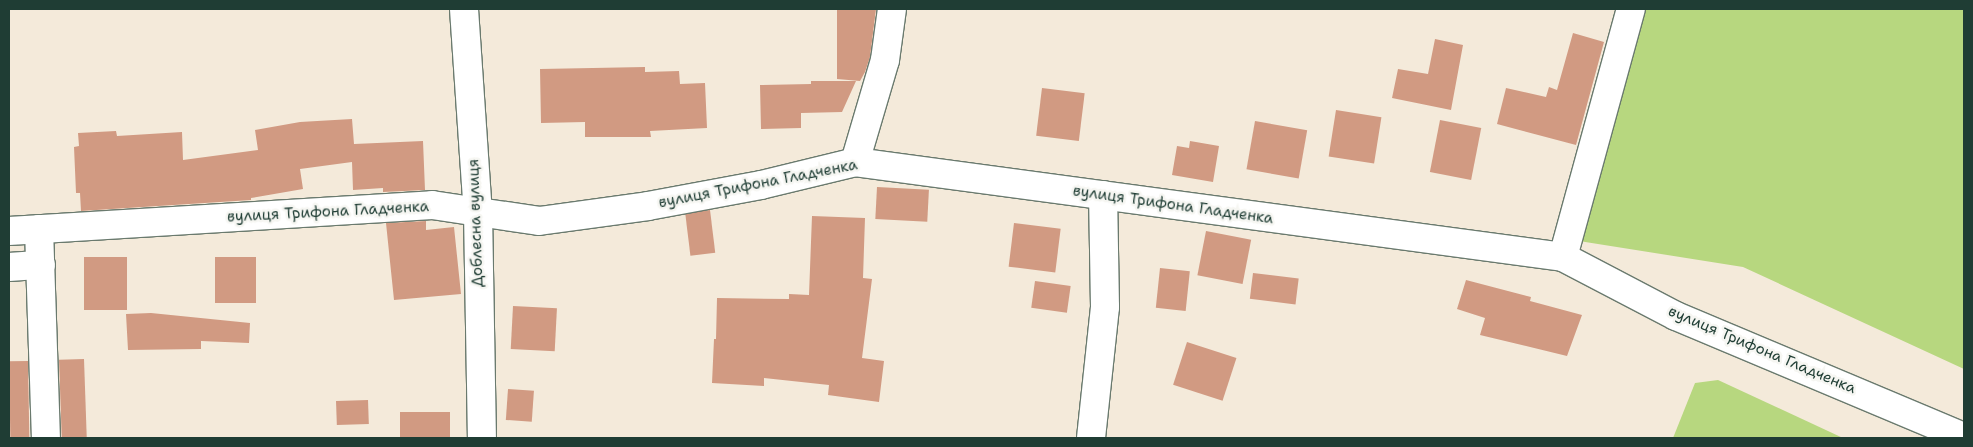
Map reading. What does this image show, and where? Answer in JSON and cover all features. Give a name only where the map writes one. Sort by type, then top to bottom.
[{"type":"street","name":"Доблесна вулиця","points":[[464,9],[478,212],[482,438]]},
{"type":"street","points":[[855,162],[885,60],[892,9]]},
{"type":"street","points":[[1564,257],[1631,9]]},
{"type":"street","name":"вулиця Трифона Гладченка","points":[[9,231],[432,205],[539,221],[648,206],[751,186],[855,162],[1336,228],[1564,257],[1676,316],[1964,436]]},
{"type":"street","points":[[1091,438],[1105,307],[1103,195]]},
{"type":"street","points":[[40,229],[46,438]]},
{"type":"street","points":[[9,267],[40,265]]},
{"type":"green space","points":[[1642,9],[1964,9],[1964,369],[1743,267],[1579,241]]},
{"type":"green space","points":[[1718,380],[1843,438],[1673,438],[1695,383]]},
{"type":"building","points":[[837,9],[876,9],[870,57],[860,81],[837,79]]},
{"type":"building","points":[[1573,33],[1604,42],[1576,145],[1497,124],[1506,88],[1546,97],[1549,87],[1557,90]]},
{"type":"building","points":[[1435,39],[1463,45],[1451,110],[1392,98],[1398,69],[1428,74]]},
{"type":"building","points":[[645,67],[645,72],[679,71],[680,84],[705,83],[707,128],[650,131],[651,137],[585,137],[585,122],[541,123],[540,69]]},
{"type":"building","points":[[811,81],[856,81],[842,112],[801,113],[801,128],[761,129],[760,85],[811,84]]},
{"type":"building","points":[[1042,88],[1085,93],[1079,141],[1036,136]]},
{"type":"building","points":[[1336,110],[1381,117],[1374,164],[1329,156]]},
{"type":"building","points":[[352,119],[354,144],[423,141],[425,190],[383,192],[383,188],[353,190],[352,162],[300,169],[303,189],[251,198],[251,200],[81,211],[80,193],[76,193],[74,147],[79,146],[78,133],[116,131],[117,136],[182,132],[183,160],[258,150],[255,130],[300,122]]},
{"type":"building","points":[[1440,120],[1481,128],[1471,180],[1430,172]]},
{"type":"building","points":[[1255,121],[1307,130],[1299,178],[1246,169]]},
{"type":"building","points":[[1190,141],[1219,146],[1213,182],[1172,175],[1177,146],[1189,148]]},
{"type":"building","points":[[877,187],[929,190],[927,222],[875,219]]},
{"type":"building","points":[[710,210],[715,253],[690,256],[685,213]]},
{"type":"building","points":[[812,216],[865,218],[863,278],[872,279],[862,358],[884,361],[879,402],[828,395],[829,385],[764,378],[764,386],[712,383],[717,298],[789,299],[789,294],[809,295]]},
{"type":"building","points":[[426,221],[426,230],[454,227],[461,294],[394,300],[386,223]]},
{"type":"building","points":[[1014,223],[1061,229],[1055,272],[1009,267]]},
{"type":"building","points":[[1206,231],[1251,240],[1243,284],[1197,275]]},
{"type":"building","points":[[84,257],[127,257],[127,310],[84,310]]},
{"type":"building","points":[[215,257],[256,257],[256,303],[215,303]]},
{"type":"building","points":[[1160,268],[1190,271],[1186,311],[1156,308]]},
{"type":"building","points":[[1253,273],[1299,279],[1295,304],[1250,299]]},
{"type":"building","points":[[1466,280],[1531,297],[1530,301],[1582,315],[1567,356],[1480,335],[1485,318],[1457,309]]},
{"type":"building","points":[[1035,281],[1071,286],[1067,313],[1031,308]]},
{"type":"building","points":[[513,306],[557,308],[555,351],[511,349]]},
{"type":"building","points":[[151,313],[250,323],[249,343],[201,341],[201,349],[128,350],[126,314]]},
{"type":"building","points":[[1187,342],[1236,358],[1223,401],[1173,385]]},
{"type":"building","points":[[84,359],[87,438],[62,438],[59,360]]},
{"type":"building","points":[[9,361],[28,361],[29,438],[10,438]]},
{"type":"building","points":[[508,389],[534,391],[532,422],[506,420]]},
{"type":"building","points":[[368,400],[369,424],[337,425],[336,401]]},
{"type":"building","points":[[400,412],[450,412],[450,438],[400,438]]}]
